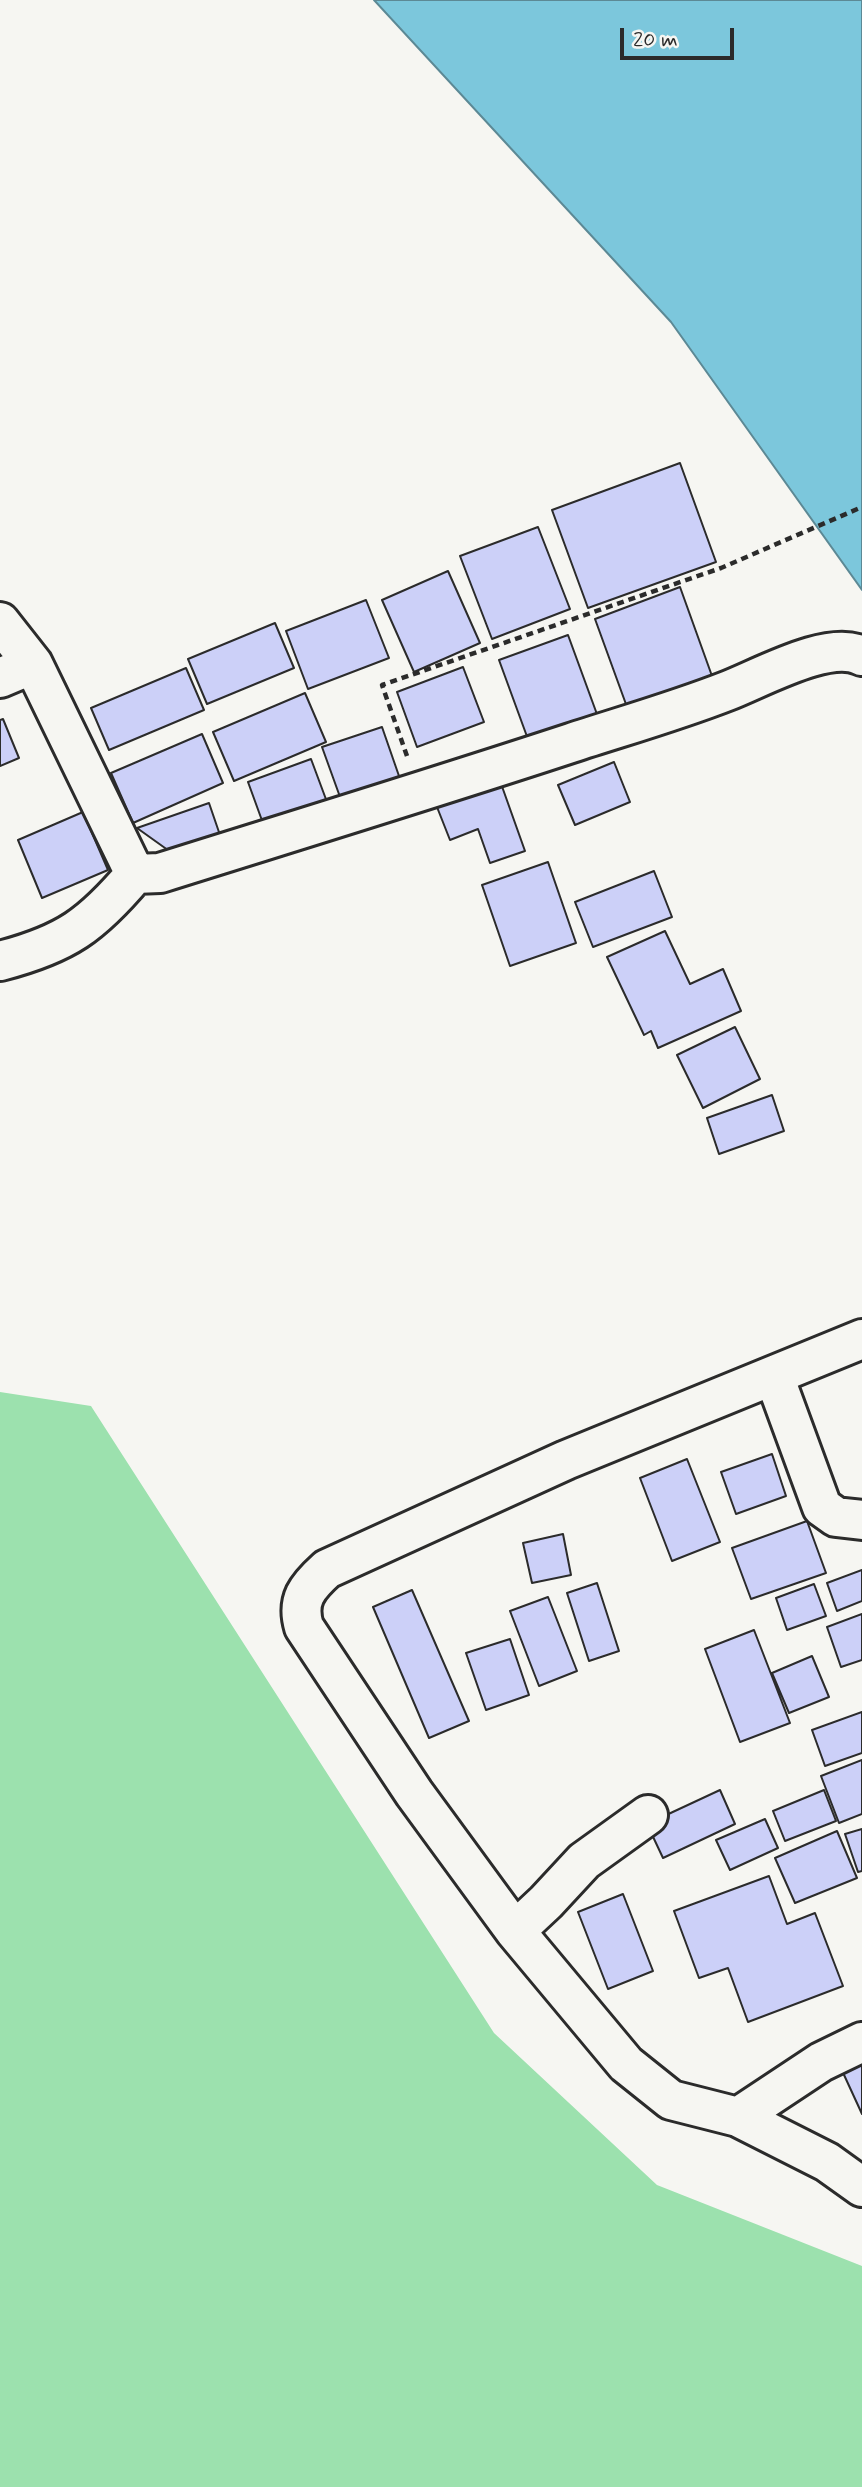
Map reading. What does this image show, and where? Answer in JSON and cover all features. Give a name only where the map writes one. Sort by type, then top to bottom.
[{"type":"street","points":[[0,622],[16,671],[135,874]]},
{"type":"street","points":[[0,961],[50,947],[88,924],[135,874],[160,873],[420,793],[725,692],[804,660],[841,650],[851,650],[862,656]]},
{"type":"street","points":[[862,1339],[566,1460],[327,1569],[303,1594],[300,1613],[304,1628],[414,1793],[515,1931],[626,2064],[671,2100],[738,2117],[827,2162],[862,2187]]},
{"type":"street","points":[[774,1376],[822,1507],[836,1517],[862,1520]]},
{"type":"street","points":[[515,1931],[584,1861],[648,1815]]},
{"type":"street","points":[[738,2117],[821,2062],[862,2042]]},
{"type":"path","points":[[420,793],[382,685],[721,568],[862,507]]},
{"type":"green space","points":[[0,1392],[91,1406],[494,2033],[657,2185],[862,2266],[862,2487],[0,2487]]},
{"type":"water","points":[[374,0],[862,0],[862,590],[671,322]]},
{"type":"building","points":[[680,463],[716,562],[588,608],[552,510]]},
{"type":"building","points":[[538,527],[570,609],[492,639],[460,556]]},
{"type":"building","points":[[448,571],[480,643],[414,672],[382,600]]},
{"type":"building","points":[[680,587],[712,676],[627,707],[595,619]]},
{"type":"building","points":[[366,600],[389,658],[308,689],[286,631]]},
{"type":"building","points":[[275,623],[294,668],[207,704],[188,659]]},
{"type":"building","points":[[568,635],[598,717],[529,742],[499,660]]},
{"type":"building","points":[[463,667],[484,722],[417,747],[397,692]]},
{"type":"building","points":[[186,668],[204,710],[109,750],[91,708]]},
{"type":"building","points":[[305,693],[326,742],[234,781],[213,732]]},
{"type":"building","points":[[3,719],[19,758],[0,766],[0,720]]},
{"type":"building","points":[[382,727],[399,776],[344,808],[322,747]]},
{"type":"building","points":[[202,734],[223,783],[133,823],[111,773]]},
{"type":"building","points":[[311,759],[327,802],[264,826],[248,782]]},
{"type":"building","points":[[614,762],[630,802],[575,825],[558,785]]},
{"type":"building","points":[[499,778],[525,851],[490,863],[478,829],[450,840],[435,802]]},
{"type":"building","points":[[209,803],[221,838],[172,853],[137,828]]},
{"type":"building","points":[[83,812],[108,870],[42,898],[18,840]]},
{"type":"building","points":[[548,862],[576,943],[510,966],[482,885]]},
{"type":"building","points":[[654,871],[672,917],[593,947],[575,902]]},
{"type":"building","points":[[665,931],[690,984],[723,969],[741,1011],[658,1048],[651,1031],[644,1035],[607,957]]},
{"type":"building","points":[[735,1027],[760,1079],[703,1108],[677,1055]]},
{"type":"building","points":[[772,1095],[784,1131],[719,1154],[707,1118]]},
{"type":"building","points":[[772,1454],[786,1496],[736,1514],[721,1472]]},
{"type":"building","points":[[687,1459],[720,1542],[672,1561],[640,1478]]},
{"type":"building","points":[[807,1521],[826,1573],[751,1599],[732,1548]]},
{"type":"building","points":[[563,1534],[571,1575],[532,1583],[523,1543]]},
{"type":"building","points":[[862,1570],[862,1601],[837,1611],[827,1583]]},
{"type":"building","points":[[597,1583],[619,1651],[589,1661],[567,1593]]},
{"type":"building","points":[[814,1584],[826,1616],[787,1630],[776,1598]]},
{"type":"building","points":[[412,1590],[469,1721],[429,1738],[373,1607]]},
{"type":"building","points":[[548,1597],[577,1671],[539,1686],[510,1611]]},
{"type":"building","points":[[862,1614],[862,1660],[841,1667],[827,1627]]},
{"type":"building","points":[[754,1630],[790,1723],[740,1742],[705,1649]]},
{"type":"building","points":[[510,1639],[529,1695],[486,1710],[466,1653]]},
{"type":"building","points":[[812,1656],[829,1697],[789,1713],[772,1673]]},
{"type":"building","points":[[862,1712],[862,1753],[825,1766],[812,1730]]},
{"type":"building","points":[[862,1760],[862,1814],[839,1823],[821,1776]]},
{"type":"building","points":[[720,1790],[735,1824],[663,1858],[647,1824]]},
{"type":"building","points":[[824,1790],[836,1821],[785,1841],[773,1811]]},
{"type":"building","points":[[765,1819],[778,1848],[730,1870],[716,1840]]},
{"type":"building","points":[[862,1829],[862,1871],[858,1872],[845,1834]]},
{"type":"building","points":[[837,1831],[857,1878],[795,1903],[775,1858]]},
{"type":"building","points":[[769,1876],[787,1924],[815,1913],[843,1986],[748,2022],[728,1968],[699,1978],[674,1911]]},
{"type":"building","points":[[623,1894],[653,1971],[608,1989],[578,1912]]},
{"type":"building","points":[[862,2053],[862,2114],[839,2064]]}]
